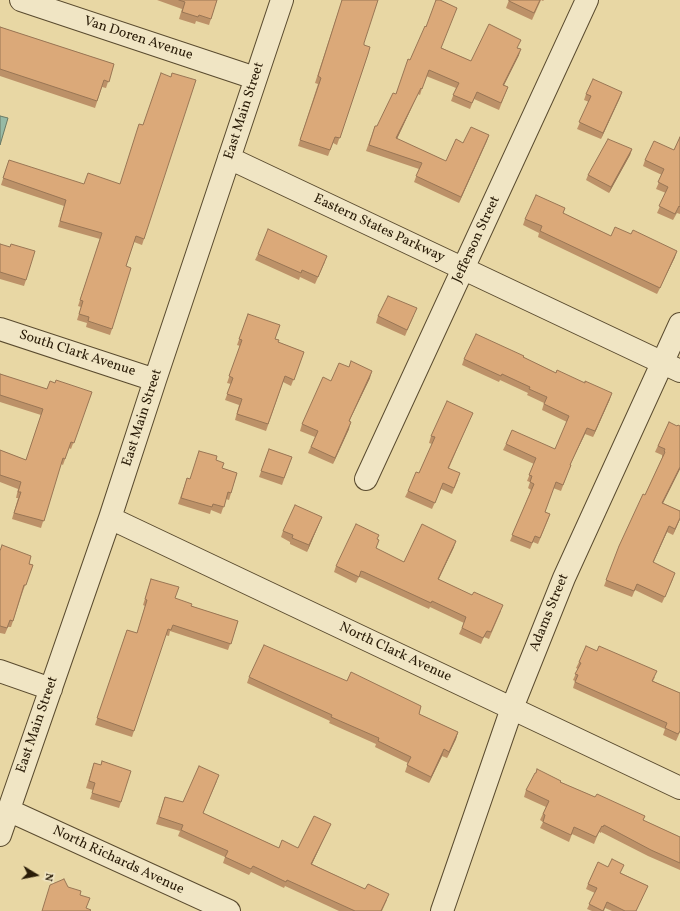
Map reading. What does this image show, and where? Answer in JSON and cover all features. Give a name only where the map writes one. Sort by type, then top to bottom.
[{"type":"street","name":"Van Doren Avenue","points":[[21,0],[255,78]]},
{"type":"street","name":"East Main Street","points":[[0,835],[110,518],[282,0]]},
{"type":"street","name":"Jefferson Street","points":[[366,479],[587,0]]},
{"type":"street","name":"Eastern States Parkway","points":[[229,158],[671,367]]},
{"type":"street","name":"Adams Street","points":[[442,911],[512,708],[564,578],[671,367],[680,324]]},
{"type":"street","name":"South Clark Avenue","points":[[0,329],[155,380]]},
{"type":"street","name":"North Clark Avenue","points":[[110,518],[680,788]]},
{"type":"street","points":[[0,671],[51,689]]},
{"type":"street","name":"North Richards Avenue","points":[[8,810],[229,911]]},
{"type":"shaded area","points":[[0,116],[8,118],[0,145]]},
{"type":"building","points":[[179,0],[217,0],[211,19],[182,12],[185,2]]},
{"type":"building","points":[[342,0],[378,0],[364,43],[364,45],[370,47],[368,54],[340,138],[335,137],[330,150],[300,140],[321,78],[318,76]]},
{"type":"building","points":[[436,0],[440,0],[457,8],[441,48],[471,61],[489,24],[521,40],[517,48],[521,49],[503,85],[508,87],[501,103],[477,92],[472,103],[453,95],[459,83],[429,70],[422,89],[421,88],[396,138],[446,161],[456,139],[463,143],[471,127],[489,135],[461,197],[416,176],[422,163],[369,145],[375,126],[377,126],[393,93],[396,94],[408,59],[410,60],[425,26],[426,27]]},
{"type":"building","points":[[509,0],[540,0],[534,13]]},
{"type":"building","points":[[0,27],[114,64],[109,82],[104,80],[97,101],[0,69]]},
{"type":"building","points":[[161,73],[171,77],[172,73],[196,80],[144,239],[136,236],[126,266],[131,268],[112,329],[88,321],[89,317],[79,314],[83,301],[80,300],[102,233],[60,221],[66,200],[3,178],[9,160],[84,184],[88,173],[120,184],[139,124],[143,125]]},
{"type":"building","points":[[593,79],[622,92],[603,133],[579,122],[591,96],[586,94]]},
{"type":"building","points":[[680,137],[680,207],[679,206],[675,214],[659,206],[668,187],[658,182],[664,169],[645,160],[654,141],[674,150]]},
{"type":"building","points":[[608,139],[632,149],[611,187],[588,175]]},
{"type":"building","points":[[536,195],[565,208],[563,213],[611,236],[615,227],[631,234],[633,230],[677,251],[660,288],[540,231],[542,226],[525,219]]},
{"type":"building","points":[[268,229],[327,256],[318,277],[302,270],[301,273],[258,254]]},
{"type":"building","points":[[0,244],[10,247],[11,244],[35,251],[26,280],[0,272]]},
{"type":"building","points":[[388,296],[417,308],[407,330],[378,316]]},
{"type":"building","points":[[248,314],[280,325],[275,339],[279,340],[278,342],[304,352],[294,380],[285,376],[268,424],[237,414],[242,399],[227,394],[233,378],[229,376],[242,340],[239,339]]},
{"type":"building","points":[[476,334],[524,356],[523,357],[556,373],[557,370],[612,393],[595,431],[587,428],[570,465],[563,485],[556,482],[545,512],[550,514],[540,538],[535,536],[532,543],[512,535],[534,484],[530,482],[532,476],[529,475],[536,458],[506,444],[512,430],[555,449],[569,416],[544,404],[547,397],[529,389],[530,387],[464,359]]},
{"type":"building","points":[[351,361],[372,371],[349,421],[351,422],[335,458],[311,447],[318,431],[302,424],[323,377],[331,381],[339,363],[349,367]]},
{"type":"building","points":[[0,374],[47,389],[50,381],[55,383],[56,380],[92,392],[74,443],[71,442],[65,459],[63,458],[44,521],[14,513],[21,492],[18,492],[21,482],[0,475],[0,450],[26,460],[43,409],[0,395]]},
{"type":"building","points":[[447,401],[473,413],[448,468],[460,473],[454,488],[443,483],[435,503],[408,491],[416,472],[419,473],[435,437],[431,436]]},
{"type":"building","points":[[669,422],[680,426],[680,467],[662,503],[680,511],[680,518],[675,529],[669,526],[653,562],[675,573],[665,597],[637,584],[634,591],[606,580],[619,546],[643,494],[645,495],[665,452],[665,449],[658,446]]},
{"type":"building","points":[[269,449],[292,457],[284,478],[261,471]]},
{"type":"building","points":[[199,451],[217,456],[216,460],[224,463],[222,468],[237,473],[231,493],[228,492],[224,507],[213,504],[212,507],[181,498],[187,478],[190,479]]},
{"type":"building","points":[[295,505],[322,517],[309,545],[292,538],[293,535],[283,531]]},
{"type":"building","points":[[356,524],[379,535],[376,548],[404,562],[422,524],[456,541],[438,579],[472,595],[474,592],[503,605],[491,632],[487,631],[483,638],[462,628],[466,617],[432,601],[431,603],[364,572],[361,571],[359,577],[336,566]]},
{"type":"building","points":[[2,545],[31,556],[29,564],[33,565],[26,585],[24,585],[13,621],[10,620],[7,628],[0,626],[0,551]]},
{"type":"building","points":[[151,579],[179,587],[175,598],[192,604],[191,606],[238,621],[231,644],[173,625],[171,630],[168,629],[134,731],[97,718],[127,630],[137,633],[147,600],[145,599]]},
{"type":"building","points":[[264,645],[347,681],[351,672],[421,706],[419,714],[458,732],[449,752],[444,749],[431,777],[407,765],[411,757],[378,741],[379,738],[331,717],[332,715],[249,677]]},
{"type":"building","points":[[586,646],[597,651],[599,646],[657,671],[652,681],[680,693],[680,731],[678,734],[665,728],[667,723],[575,682],[578,675],[575,674],[581,663],[579,662]]},
{"type":"building","points":[[102,761],[131,771],[121,802],[92,793],[95,783],[89,781],[94,763],[101,765]]},
{"type":"building","points":[[199,766],[219,775],[203,813],[279,848],[282,840],[298,848],[314,816],[331,824],[311,864],[365,889],[368,884],[389,894],[381,911],[355,911],[287,880],[286,882],[253,866],[251,869],[225,857],[228,851],[181,830],[183,825],[159,817],[165,797],[183,802]]},
{"type":"building","points":[[537,769],[561,781],[560,782],[595,797],[597,794],[645,816],[643,820],[680,837],[680,863],[651,850],[604,825],[596,837],[574,827],[571,835],[543,822],[545,815],[543,814],[549,801],[526,790]]},
{"type":"building","points":[[612,859],[624,865],[620,873],[648,886],[636,911],[625,911],[607,902],[603,911],[589,904],[597,888],[588,884],[598,862],[608,867]]},
{"type":"building","points":[[64,879],[68,887],[81,891],[80,895],[90,898],[86,908],[91,910],[90,911],[42,911],[50,885]]}]
